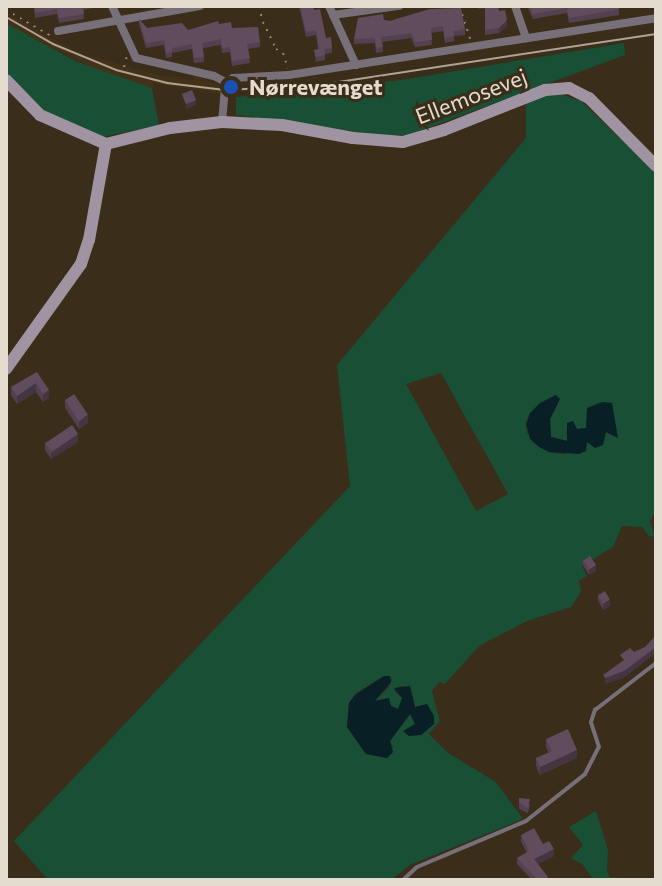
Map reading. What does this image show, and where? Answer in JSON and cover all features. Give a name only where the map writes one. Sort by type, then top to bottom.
[{"type":"street","points":[[112,6],[140,60],[214,76],[227,83]]},
{"type":"street","points":[[58,31],[200,6]]},
{"type":"street","points":[[356,65],[331,10],[399,6]]},
{"type":"street","points":[[515,6],[526,38]]},
{"type":"street","points":[[227,83],[236,78],[289,75],[656,18]]},
{"type":"street","points":[[6,80],[40,115],[106,144],[89,240],[81,264],[6,369]]},
{"type":"street","points":[[222,122],[227,83]]},
{"type":"street","name":"Ellemosevej","points":[[106,144],[170,128],[222,122],[282,125],[353,138],[403,142],[444,130],[545,90],[569,88],[589,98],[656,166]]},
{"type":"lane","points":[[403,880],[417,867],[526,821],[585,774],[599,747],[591,722],[595,710],[656,663]]},
{"type":"path","points":[[259,6],[276,49],[283,53],[289,75]]},
{"type":"path","points":[[459,6],[473,47]]},
{"type":"path","points":[[6,10],[46,35],[51,36],[58,31]]},
{"type":"path","points":[[124,67],[126,62]]},
{"type":"shaded area","points":[[6,13],[79,53],[156,74],[193,81],[195,76],[200,77],[221,86],[220,93],[154,84],[152,88],[101,72],[15,29],[6,23]]},
{"type":"green space","points":[[6,23],[75,61],[152,88],[159,125],[103,137],[73,126],[37,106],[6,72]]},
{"type":"green space","points":[[624,43],[625,55],[409,135],[377,135],[236,115],[236,97],[401,80]]},
{"type":"green space","points":[[557,93],[581,101],[656,173],[656,510],[650,521],[655,537],[649,536],[642,527],[622,526],[613,547],[582,566],[587,576],[579,580],[581,592],[571,607],[527,621],[479,646],[445,684],[439,682],[432,691],[440,721],[429,734],[448,753],[496,782],[523,819],[410,865],[391,880],[48,880],[14,841],[350,486],[337,365],[526,138],[526,104],[535,98]],"holes":[[[441,373],[508,494],[476,511],[406,384]],[[558,403],[550,419],[551,437],[568,441],[566,431],[587,428],[612,403],[610,434],[606,432],[593,445],[587,442],[565,454],[549,452],[527,433],[526,424],[530,413]],[[384,676],[392,679],[389,687],[374,701],[386,698],[391,706],[399,709],[402,698],[394,691],[400,686],[406,687],[411,690],[415,707],[434,724],[421,735],[405,734],[415,724],[411,713],[390,741],[393,747],[387,758],[366,754],[347,727],[349,703],[356,693]]]},
{"type":"green space","points":[[596,811],[608,850],[607,872],[610,877],[656,880],[594,880],[582,864],[571,858],[583,845],[569,827]]},
{"type":"water","points":[[556,395],[560,399],[550,419],[551,437],[567,441],[567,423],[573,421],[577,429],[586,428],[587,408],[602,402],[612,403],[618,438],[606,432],[603,445],[595,448],[587,442],[586,451],[579,454],[549,452],[539,447],[530,439],[526,424],[530,413],[540,403]]},
{"type":"water","points":[[384,676],[390,676],[391,682],[375,701],[389,698],[391,706],[398,709],[402,698],[394,688],[410,686],[415,707],[427,704],[434,716],[434,724],[421,735],[409,736],[403,731],[415,724],[410,714],[390,741],[393,752],[387,758],[366,754],[347,727],[349,703],[355,695]]},
{"type":"building","points":[[34,6],[83,6],[84,14],[59,18],[57,9],[35,13]]},
{"type":"building","points":[[300,6],[320,9],[326,38],[331,37],[332,48],[324,49],[325,55],[316,57],[314,50],[319,49],[316,30],[306,32]]},
{"type":"building","points":[[485,6],[498,6],[499,11],[505,10],[507,20],[499,28],[485,30]]},
{"type":"building","points":[[529,6],[619,6],[619,9],[569,18],[567,8],[533,14]]},
{"type":"building","points":[[461,8],[465,29],[453,31],[454,36],[445,38],[443,26],[431,28],[432,40],[415,42],[411,33],[381,37],[383,47],[376,48],[375,38],[354,39],[358,18],[383,14],[384,20],[390,21],[430,9]]},
{"type":"building","points":[[139,19],[147,28],[182,23],[188,30],[218,21],[219,24],[231,22],[232,28],[258,27],[260,42],[247,44],[250,58],[232,61],[230,47],[222,48],[221,39],[202,43],[204,57],[194,58],[192,44],[172,48],[172,52],[166,53],[164,40],[146,43]]},
{"type":"building","points":[[192,90],[196,100],[186,104],[182,94]]},
{"type":"building","points":[[37,372],[49,390],[43,394],[36,383],[17,396],[11,387]]},
{"type":"building","points":[[74,394],[88,415],[79,421],[65,400]]},
{"type":"building","points":[[72,425],[78,434],[52,452],[45,443]]},
{"type":"building","points":[[590,556],[596,565],[590,570],[583,560]]},
{"type":"building","points":[[605,591],[610,600],[603,604],[598,595]]},
{"type":"building","points":[[656,635],[656,647],[624,671],[605,678],[603,675],[624,660],[620,655],[630,648],[634,652],[645,647]]},
{"type":"building","points":[[568,729],[577,750],[540,767],[536,758],[552,751],[546,739]]},
{"type":"building","points":[[519,798],[530,799],[528,808],[519,803]]},
{"type":"building","points":[[534,828],[543,844],[549,841],[554,849],[534,859],[548,877],[544,880],[538,880],[517,858],[529,851],[521,835]]},
{"type":"tram line","points":[[6,17],[53,44],[116,70],[167,83],[225,90],[312,86],[656,34]]},
{"type":"place","name":"Nørrevænget","points":[[231,87]]}]
